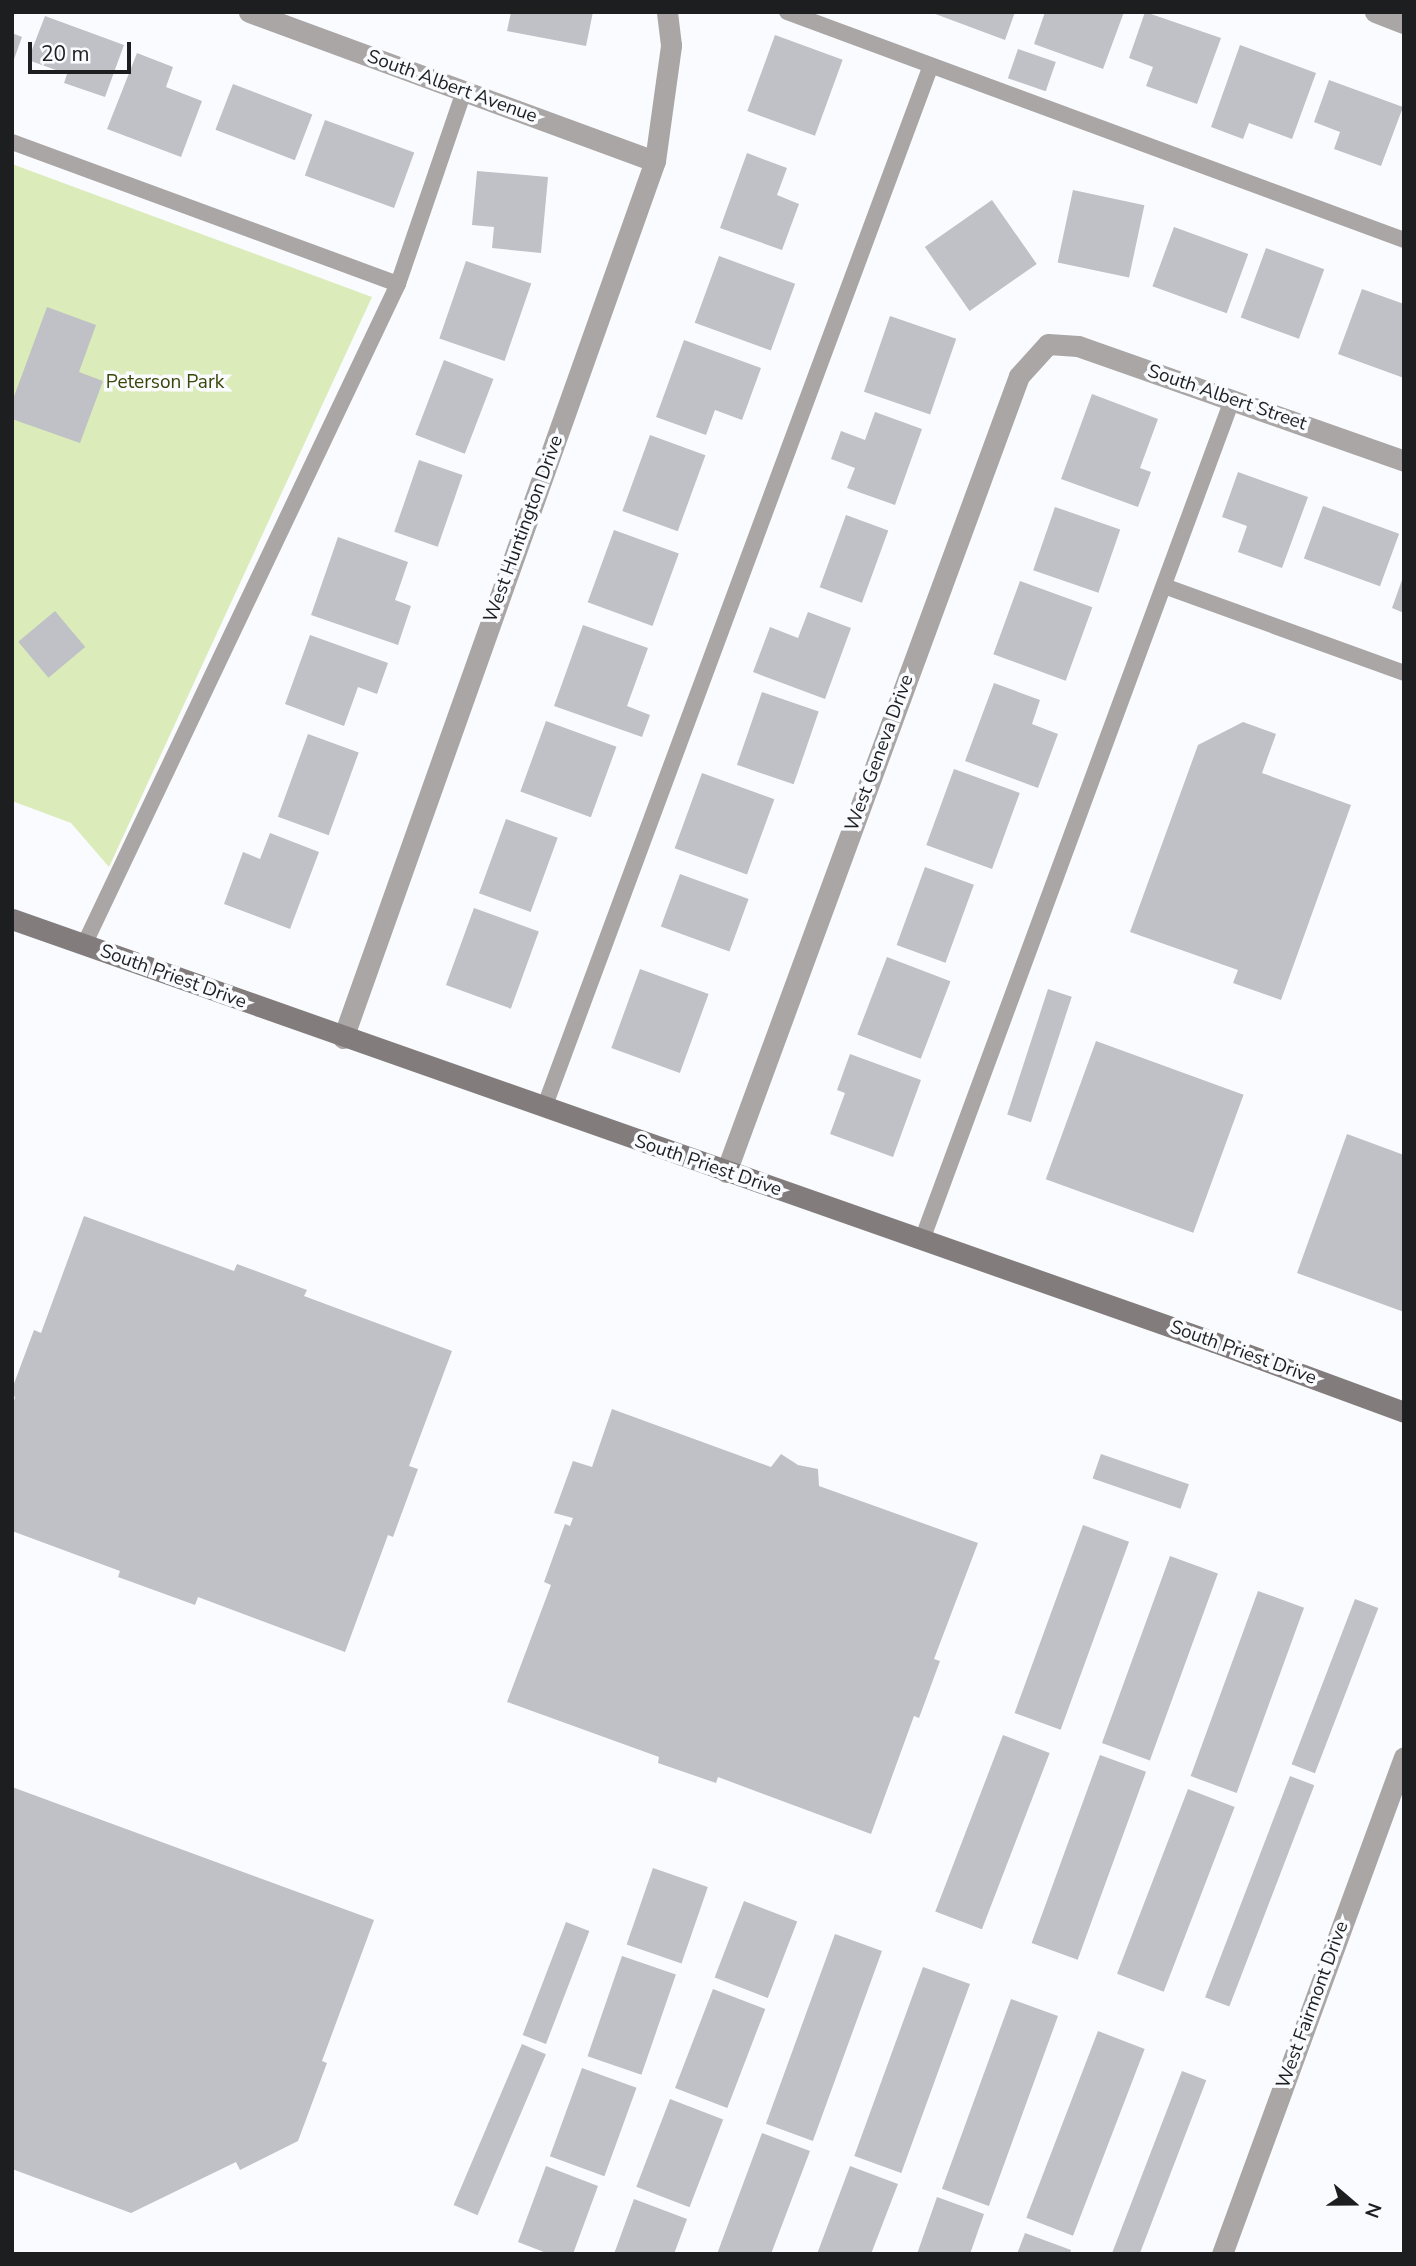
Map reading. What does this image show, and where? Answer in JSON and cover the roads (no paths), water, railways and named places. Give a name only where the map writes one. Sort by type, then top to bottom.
[{"type":"main road","name":"South Priest Drive","points":[[12,919],[1404,1412]]},
{"type":"street","name":"South Albert Avenue","points":[[249,12],[655,161]]},
{"type":"street","name":"West Huntington Drive","points":[[343,1038],[655,161],[671,45],[667,12]]},
{"type":"street","points":[[1375,12],[1404,23]]},
{"type":"street","name":"South Albert Street","points":[[1048,344],[1078,346],[1404,461]]},
{"type":"street","name":"West Geneva Drive","points":[[726,1172],[1019,376],[1048,344]]},
{"type":"street","name":"West Fairmont Drive","points":[[1222,2254],[1404,1757]]},
{"type":"lane","points":[[787,12],[1404,240]]},
{"type":"lane","points":[[544,1108],[930,65]]},
{"type":"lane","points":[[84,945],[398,284],[464,91]]},
{"type":"lane","points":[[12,142],[398,284]]},
{"type":"lane","points":[[922,1240],[1232,400]]},
{"type":"lane","points":[[1164,586],[1404,673]]},
{"type":"park label","name":"Peterson Park","points":[[165,383]]}]
